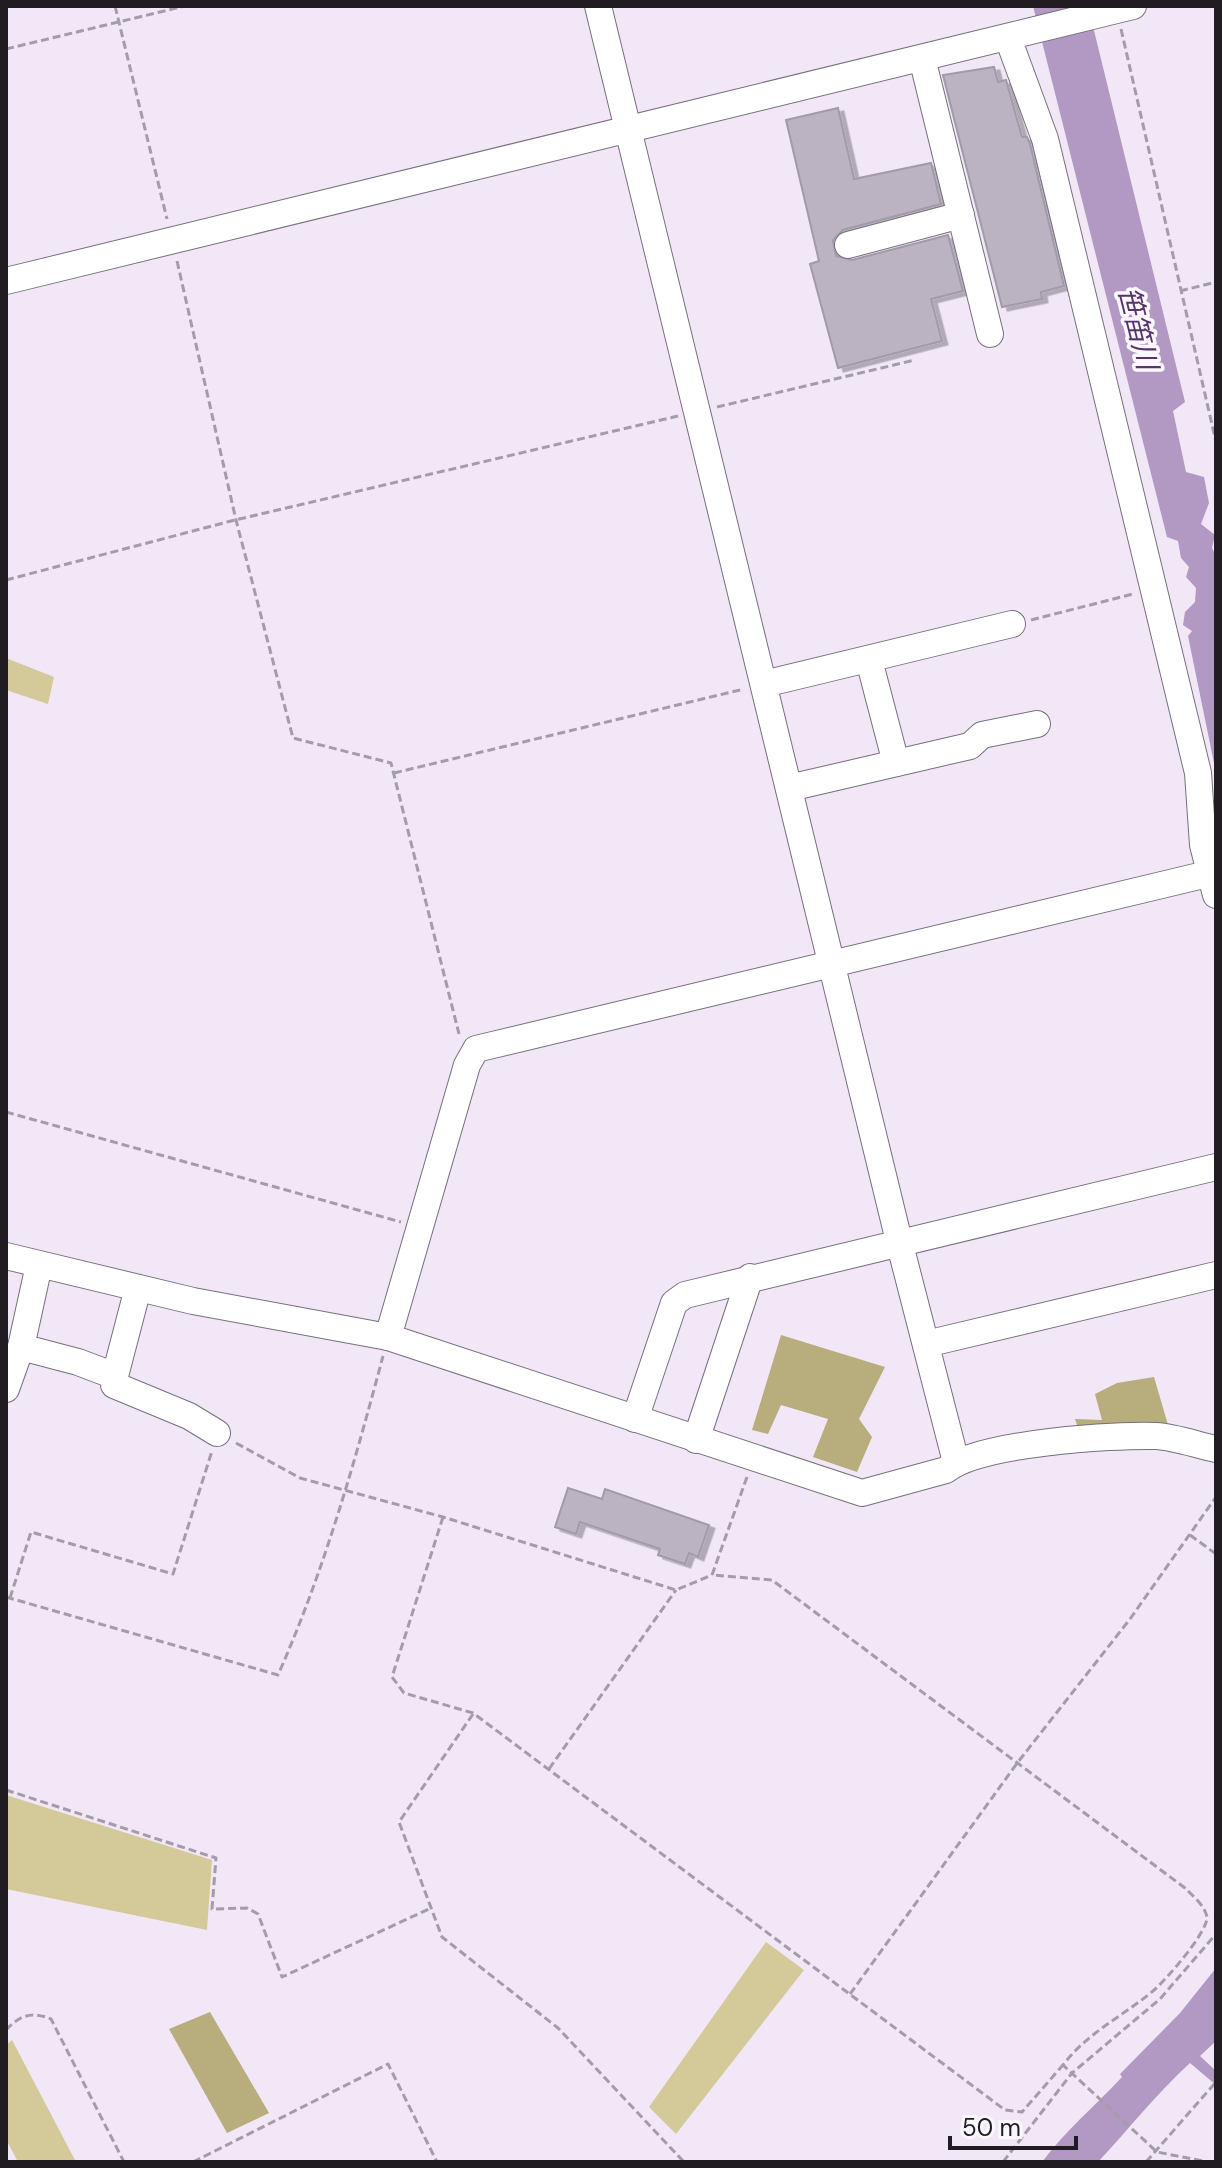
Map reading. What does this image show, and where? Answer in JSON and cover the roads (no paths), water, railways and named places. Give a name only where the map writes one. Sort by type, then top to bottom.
[{"type":"street","points":[[598,6],[899,1241],[956,1462]]},
{"type":"street","points":[[6,281],[1122,8]]},
{"type":"street","points":[[388,1337],[467,1065],[476,1049],[832,963],[1214,880],[1198,773],[1045,139],[1008,38]]},
{"type":"street","points":[[922,58],[990,334]]},
{"type":"street","points":[[848,245],[961,215]]},
{"type":"street","points":[[764,684],[1012,624]]},
{"type":"street","points":[[869,660],[896,763]]},
{"type":"street","points":[[789,788],[970,746],[982,735],[1037,724]]},
{"type":"street","points":[[635,1419],[674,1303],[685,1295],[1216,1167]]},
{"type":"street","points":[[6,1256],[138,1288],[388,1337],[862,1493],[946,1470],[956,1462],[1026,1445],[1158,1436],[1216,1449]]},
{"type":"street","points":[[6,1389],[21,1347],[39,1265]]},
{"type":"street","points":[[926,1344],[1216,1275]]},
{"type":"street","points":[[696,1440],[750,1277]]},
{"type":"street","points":[[138,1288],[114,1385],[189,1416],[217,1433]]},
{"type":"street","points":[[21,1347],[78,1362],[115,1376]]},
{"type":"water","name":"笹笛川","points":[[1033,6],[1088,6],[1185,402],[1173,411],[1186,472],[1204,477],[1209,503],[1201,524],[1215,535],[1212,548],[1216,556],[1216,773],[1188,636],[1192,631],[1183,625],[1185,612],[1195,602],[1196,588],[1186,577],[1189,567],[1181,558],[1178,541],[1167,537]]},
{"type":"water","points":[[1216,1968],[1216,2041],[1200,2056],[1216,2071],[1216,2085],[1190,2063],[1098,2162],[1042,2162],[1122,2077],[1120,2074],[1180,2013]]}]
